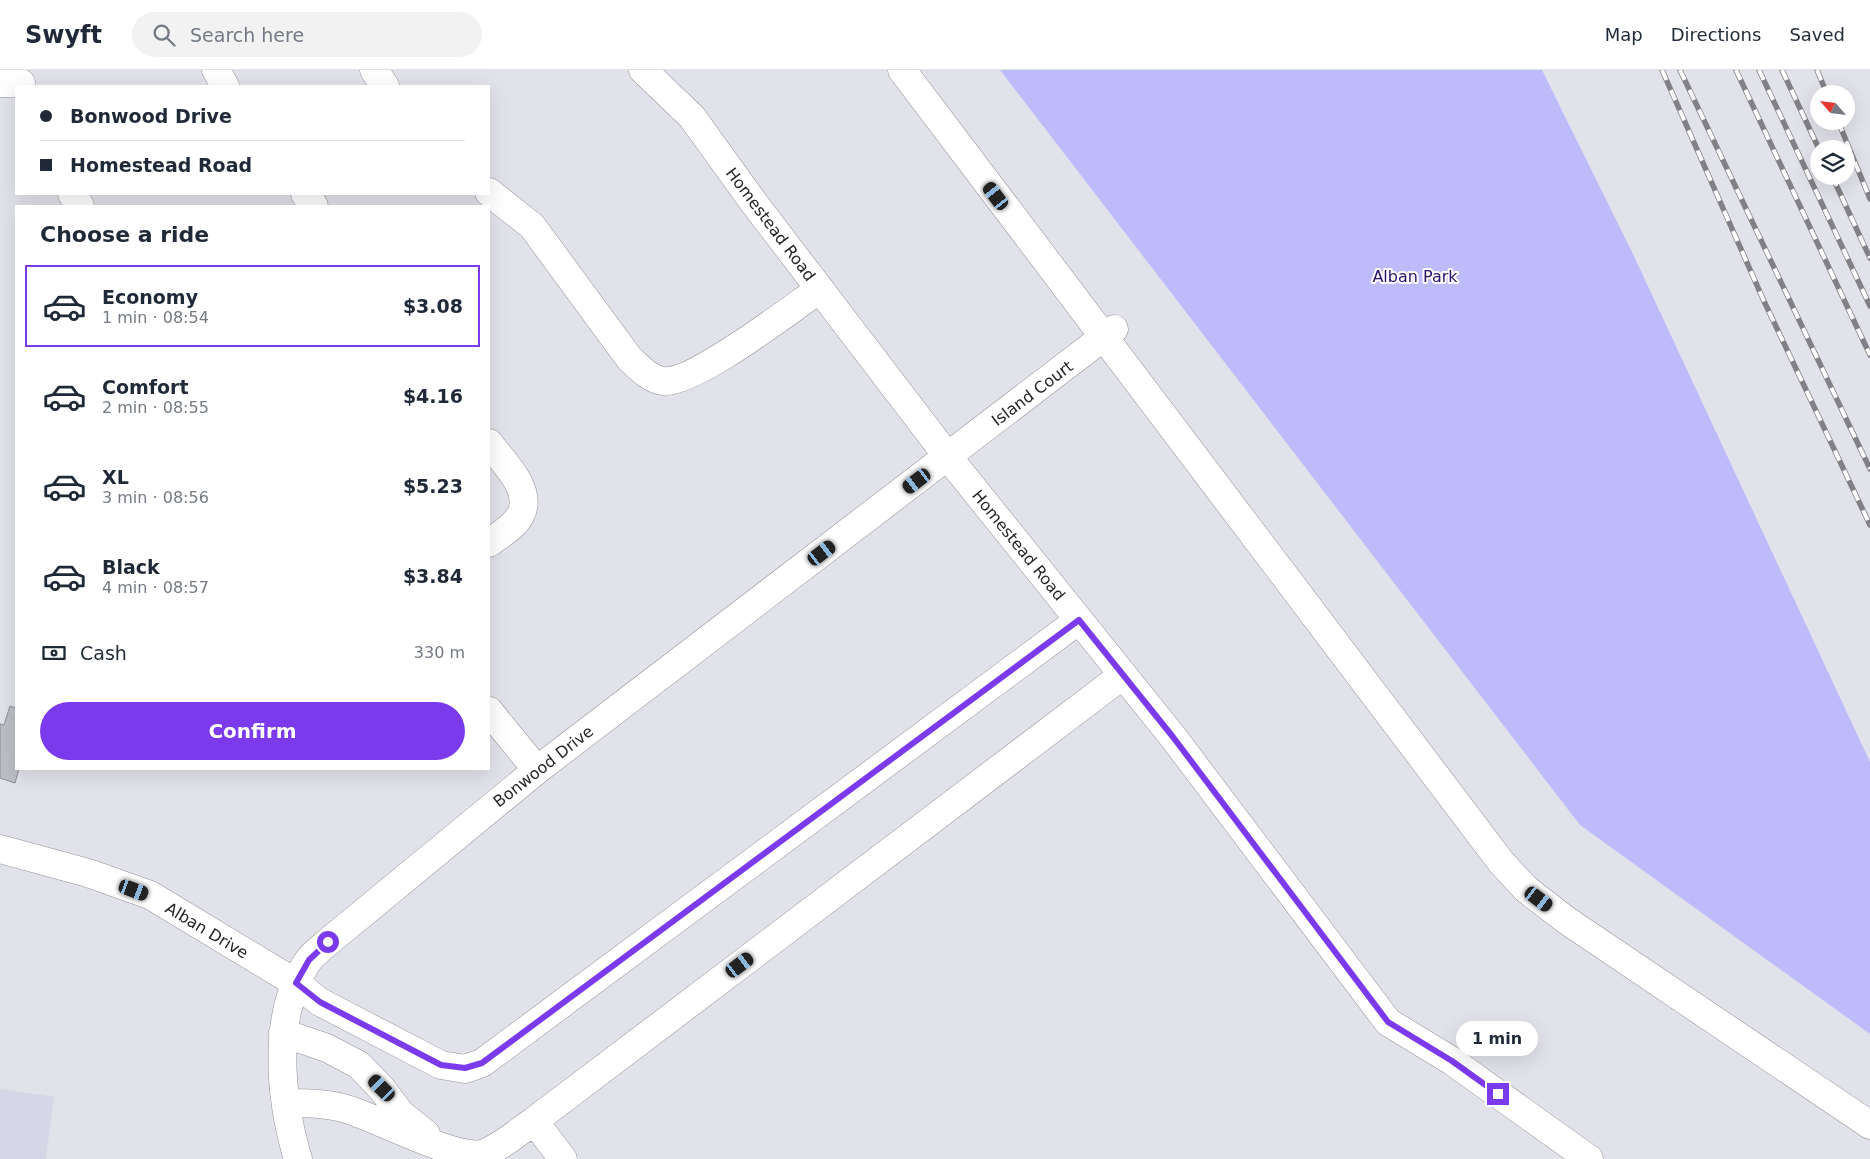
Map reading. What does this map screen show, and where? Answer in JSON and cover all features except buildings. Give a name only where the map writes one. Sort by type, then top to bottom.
[{"type":"street","points":[[216,70],[224,85]]},
{"type":"street","points":[[374,70],[384,85]]},
{"type":"street","name":"Homestead Road","points":[[643,70],[692,117],[948,457],[1173,737],[1388,1022],[1452,1061],[1589,1159]]},
{"type":"street","points":[[902,70],[1109,334],[1501,862],[1526,889],[1566,920],[1870,1125]]},
{"type":"street","points":[[490,193],[532,226],[629,358],[646,374],[664,381],[678,379],[711,364],[820,289]]},
{"type":"street","name":"Island Court","points":[[948,457],[1109,334]]},
{"type":"street","points":[[490,444],[517,481],[523,495],[521,514],[508,529],[490,542]]},
{"type":"street","name":"Bonwood Drive","points":[[298,1159],[292,1139],[282,1077],[283,1033],[296,983],[309,960],[328,942],[537,770],[948,457]]},
{"type":"street","name":"Alban Drive","points":[[0,849],[88,873],[150,896],[296,983],[320,1002],[441,1065],[465,1068],[482,1063],[1079,620]]},
{"type":"street","points":[[286,1102],[315,1103],[346,1109],[448,1151],[467,1156],[482,1154],[534,1121],[1123,675]]},
{"type":"street","points":[[490,712],[537,770]]},
{"type":"street","points":[[283,1033],[328,1048],[360,1065],[382,1088],[401,1114],[448,1151]]},
{"type":"street","points":[[534,1121],[563,1159]]},
{"type":"shaded area","points":[[0,1089],[54,1097],[46,1159],[0,1159]]},
{"type":"green space","name":"Alban Park","points":[[1000,70],[1542,70],[1632,252],[1870,762],[1870,1034],[1580,825]]},
{"type":"railway","points":[[1662,70],[1763,299],[1870,525]]},
{"type":"railway","points":[[1680,70],[1870,469]]},
{"type":"railway","points":[[1736,70],[1870,355]]},
{"type":"railway","points":[[1759,70],[1870,306]]},
{"type":"railway","points":[[1782,70],[1815,140]]},
{"type":"railway","points":[[1817,70],[1823,85]]},
{"type":"railway","points":[[1842,130],[1870,199]]},
{"type":"railway","points":[[1836,185],[1870,258]]},
{"type":"route","points":[[328,942],[309,960],[296,983],[320,1002],[441,1065],[465,1068],[482,1063],[1079,620],[1173,737],[1388,1022],[1452,1061],[1498,1094]]}]
